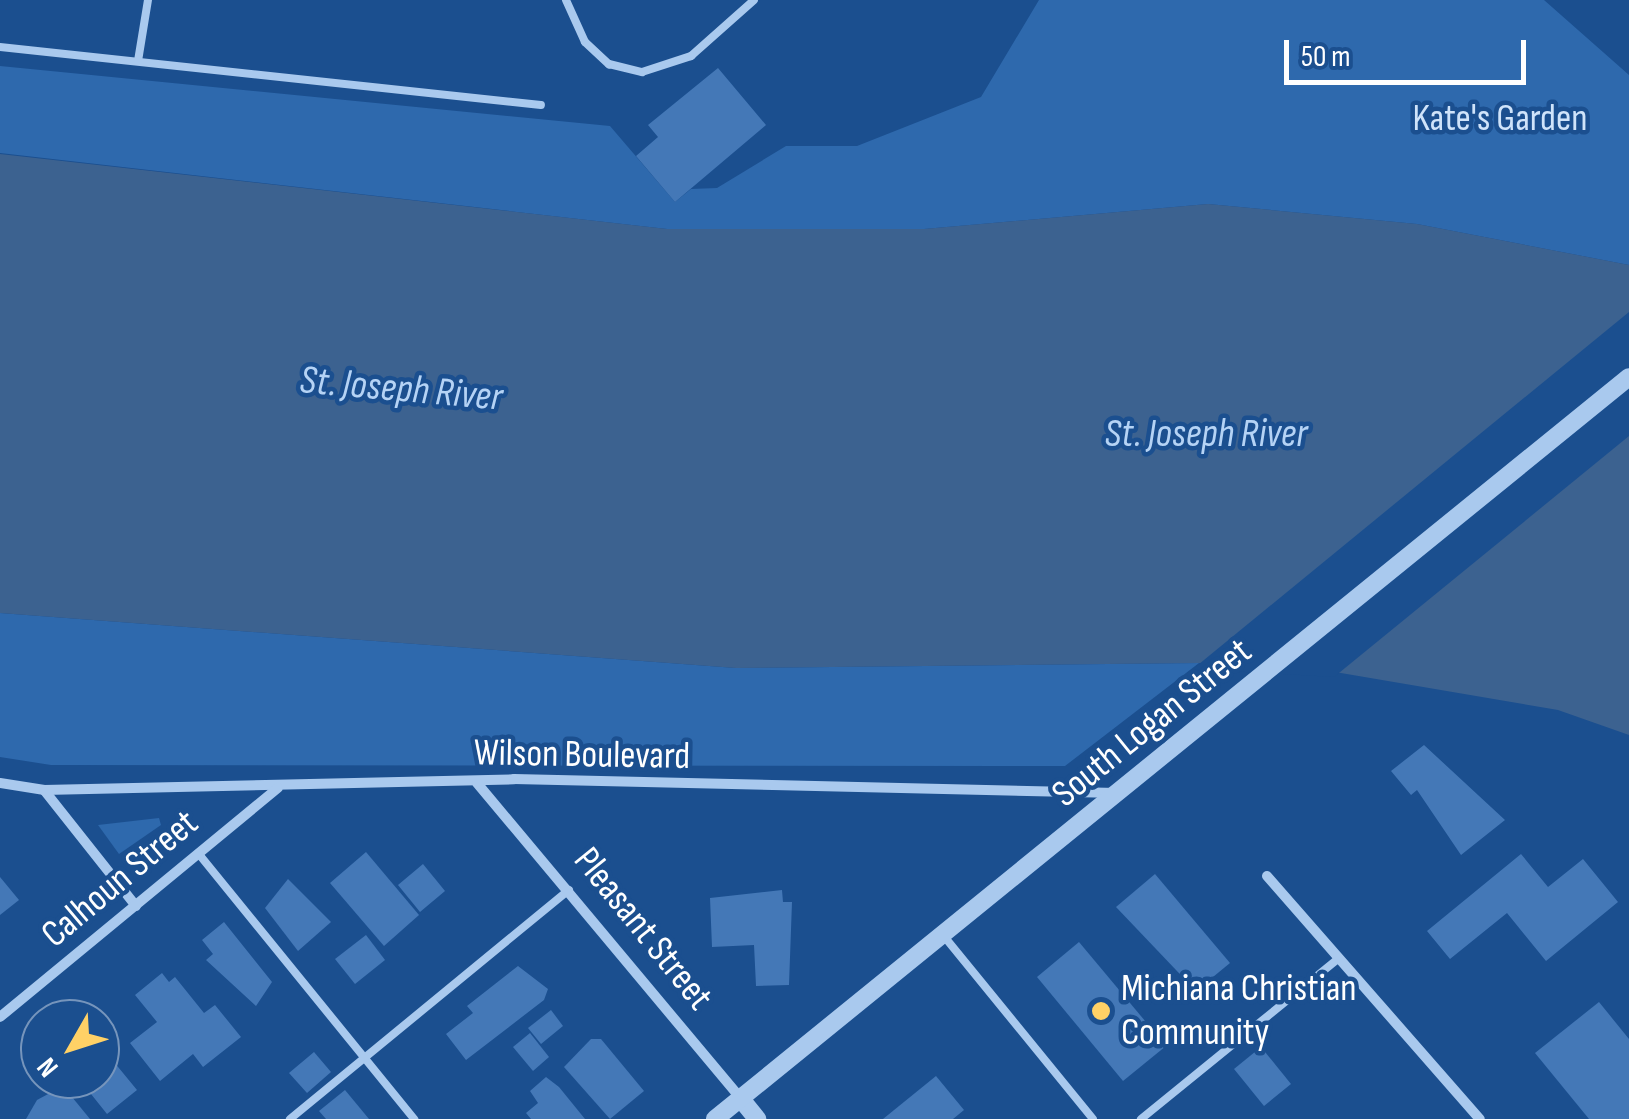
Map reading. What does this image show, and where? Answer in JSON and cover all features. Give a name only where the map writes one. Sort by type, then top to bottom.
[{"type":"street","name":"South Logan Street","points":[[716,1119],[1629,377]]},
{"type":"street","name":"Wilson Boulevard","points":[[0,783],[44,790],[477,783],[1118,792]]},
{"type":"street","name":"Pleasant Street","points":[[477,783],[757,1119]]},
{"type":"street","name":"Calhoun Street","points":[[0,1017],[279,788]]},
{"type":"street","points":[[44,790],[136,906]]},
{"type":"street","points":[[1267,876],[1480,1119]]},
{"type":"lane","points":[[138,62],[148,0]]},
{"type":"lane","points":[[566,0],[597,53],[642,72],[691,56],[754,0]]},
{"type":"lane","points":[[0,46],[541,105]]},
{"type":"lane","points":[[198,853],[414,1119]]},
{"type":"lane","points":[[290,1119],[569,890]]},
{"type":"lane","points":[[943,935],[1093,1119]]},
{"type":"lane","points":[[1141,1119],[1339,958]]},
{"type":"green space","name":"Kate's Garden","points":[[1039,0],[1544,0],[1629,75],[1629,265],[1417,224],[1208,204],[924,229],[667,229],[0,153],[0,66],[610,126],[675,202],[691,189],[717,188],[786,146],[857,146],[981,97]]},
{"type":"green space","points":[[0,613],[736,668],[1199,663],[1065,766],[51,765],[0,757]]},
{"type":"green space","points":[[159,818],[161,825],[119,854],[98,825]]},
{"type":"water","name":"St. Joseph River","points":[[0,154],[667,229],[924,229],[1208,204],[1417,224],[1629,265],[1629,735],[1558,710],[1335,672],[1199,663],[736,668],[0,613]]},
{"type":"pier","points":[[1629,312],[1629,436],[1334,677],[1193,669]]},
{"type":"building","points":[[718,68],[766,125],[675,202],[636,156],[658,137],[648,125]]},
{"type":"building","points":[[1424,745],[1505,820],[1461,855],[1417,790],[1411,795],[1391,771]]},
{"type":"building","points":[[366,852],[419,915],[384,946],[330,883]]},
{"type":"building","points":[[1521,854],[1548,887],[1583,859],[1618,902],[1546,961],[1507,913],[1450,959],[1427,931]]},
{"type":"building","points":[[423,864],[445,891],[420,912],[398,885]]},
{"type":"building","points":[[1155,874],[1230,963],[1196,991],[1116,907]]},
{"type":"building","points":[[0,877],[19,900],[0,915]]},
{"type":"building","points":[[288,879],[331,922],[298,951],[265,908]]},
{"type":"building","points":[[782,890],[783,902],[792,902],[789,985],[756,986],[754,945],[712,947],[710,898]]},
{"type":"building","points":[[224,922],[272,982],[256,1006],[206,960],[213,954],[202,940]]},
{"type":"building","points":[[366,935],[385,960],[355,984],[335,959]]},
{"type":"building","name":"Michiana Christian Community","points":[[1079,942],[1166,1046],[1123,1081],[1037,977]]},
{"type":"building","points":[[518,966],[548,989],[544,1000],[466,1060],[446,1034],[473,1013],[467,1006]]},
{"type":"building","points":[[162,973],[169,982],[175,977],[204,1013],[215,1005],[241,1037],[203,1067],[193,1054],[160,1081],[130,1043],[157,1022],[135,995]]},
{"type":"building","points":[[1599,1002],[1629,1039],[1629,1119],[1589,1119],[1535,1053]]},
{"type":"building","points":[[551,1010],[563,1026],[541,1044],[528,1028]]},
{"type":"building","points":[[530,1033],[549,1057],[533,1071],[513,1047]]},
{"type":"building","points":[[591,1039],[601,1039],[644,1091],[610,1119],[564,1067]]},
{"type":"building","points":[[1261,1047],[1291,1084],[1264,1106],[1234,1069]]},
{"type":"building","points":[[314,1052],[331,1072],[307,1093],[289,1073]]},
{"type":"building","points":[[120,1069],[137,1090],[107,1114],[95,1099],[120,1099]]},
{"type":"building","points":[[936,1076],[964,1110],[953,1119],[883,1119]]},
{"type":"building","points":[[546,1077],[585,1119],[531,1119],[526,1113],[538,1103],[530,1091]]},
{"type":"building","points":[[345,1090],[369,1119],[326,1119],[319,1111]]},
{"type":"building","points":[[74,1099],[90,1119],[26,1119],[37,1100]]},
{"type":"place","name":"Michiana Christian Community","points":[[1101,1011]]}]
